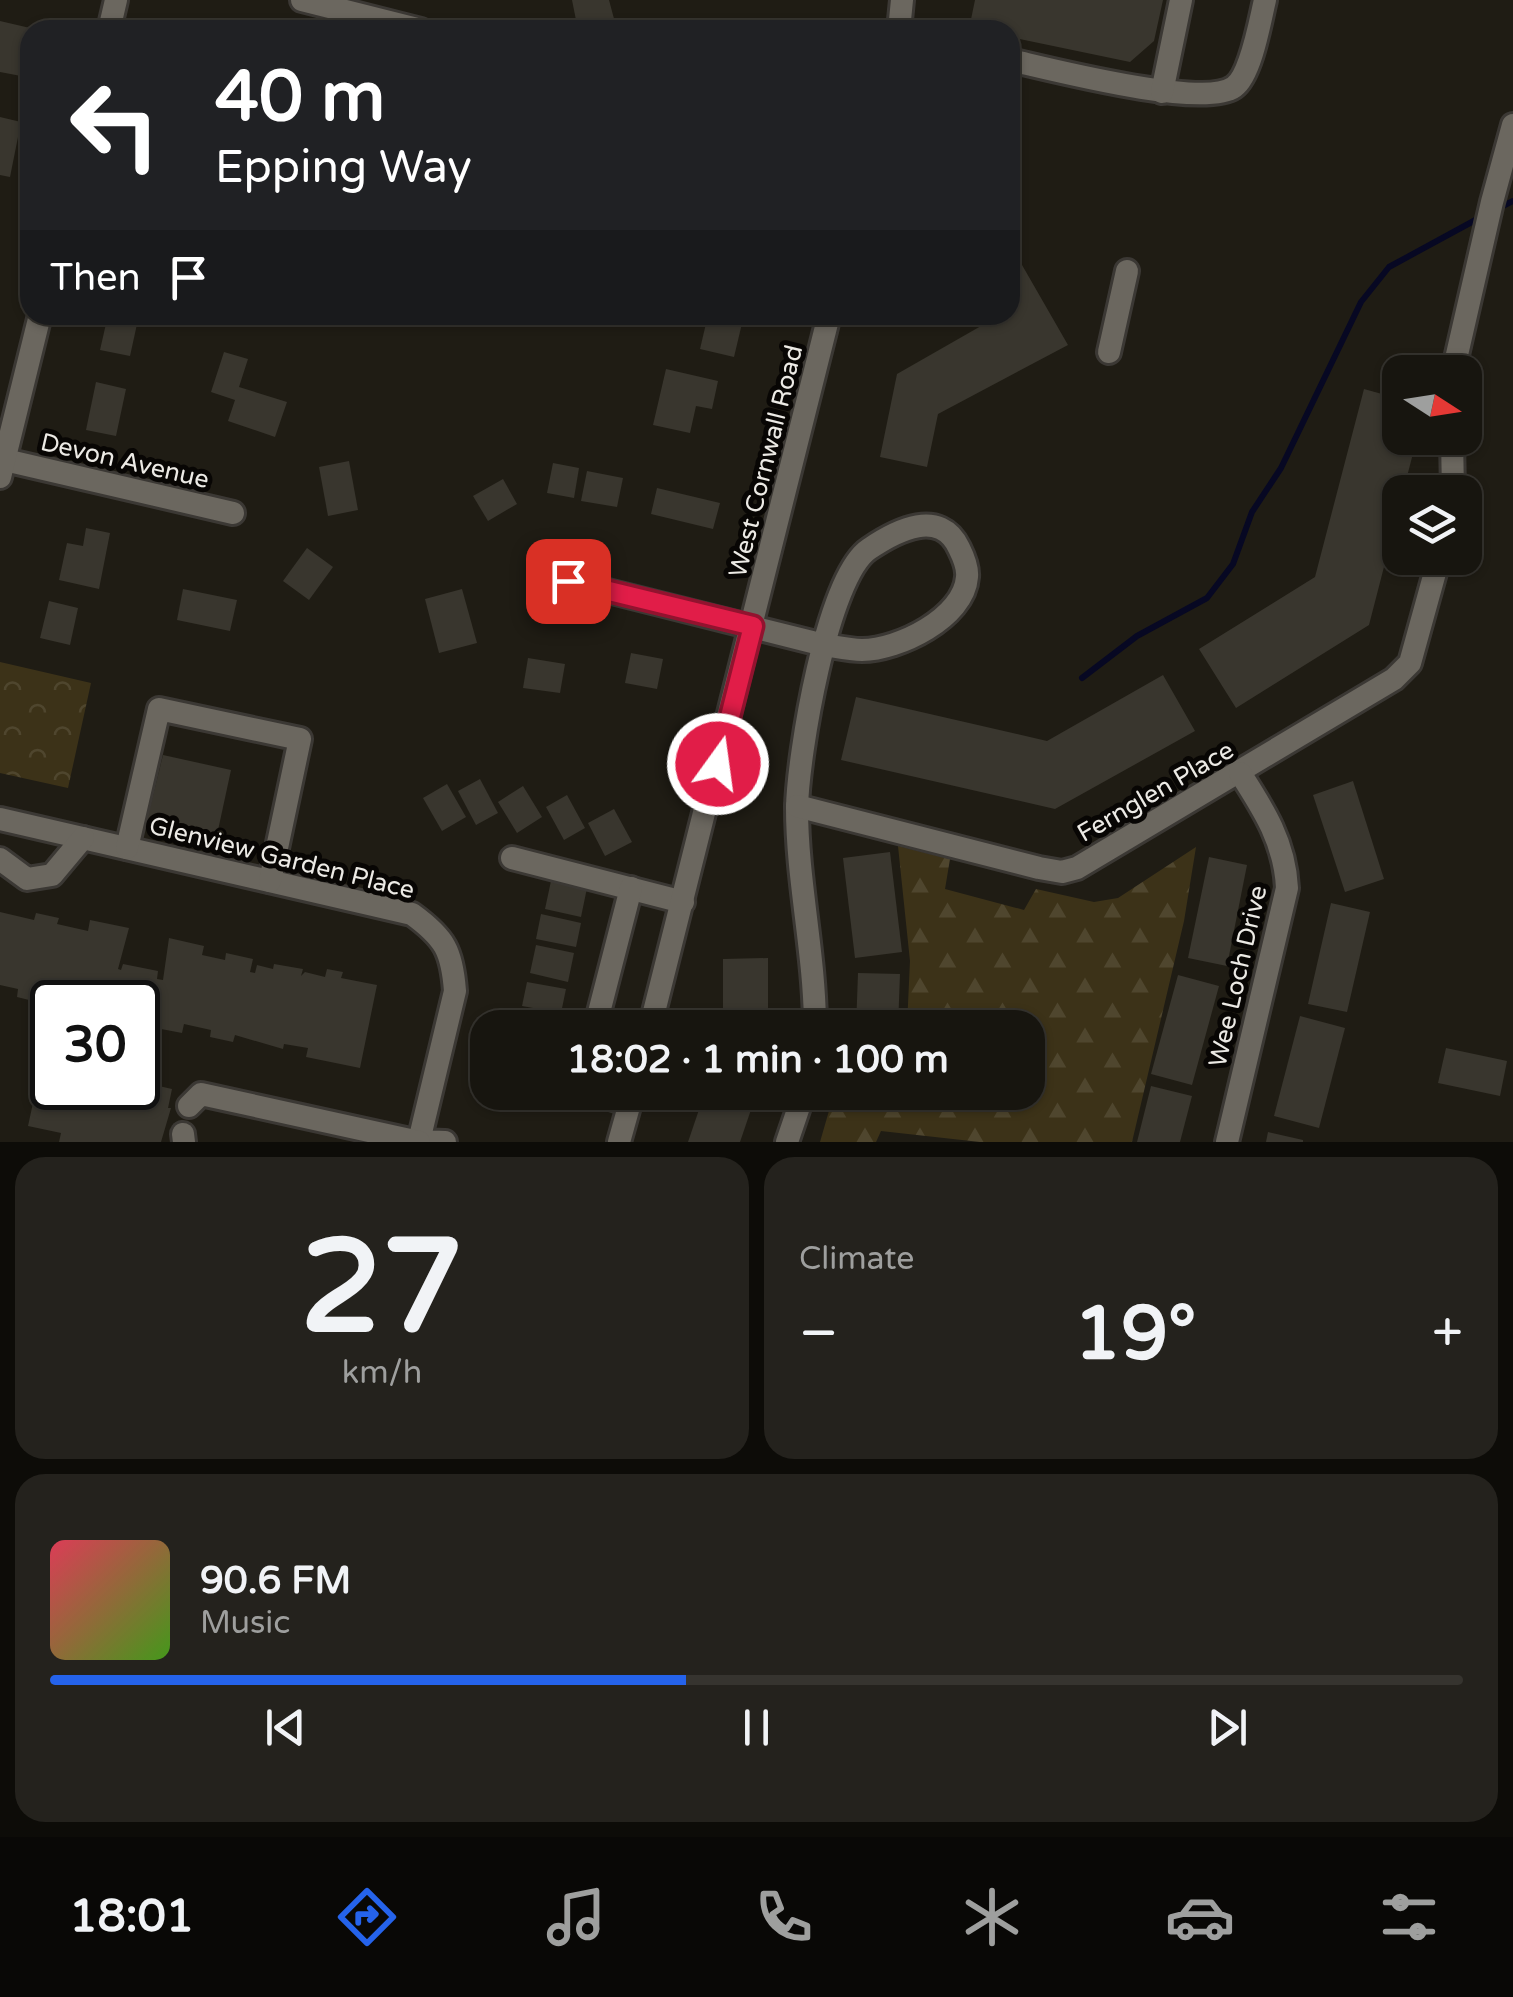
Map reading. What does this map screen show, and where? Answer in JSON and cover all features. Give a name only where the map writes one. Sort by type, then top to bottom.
[{"type":"street","points":[[302,0],[381,20]]},
{"type":"street","points":[[1162,92],[1181,0]]},
{"type":"street","points":[[1020,62],[1162,92],[1220,93],[1235,87],[1252,52],[1265,0]]},
{"type":"street","points":[[1458,355],[1513,125]]},
{"type":"street","points":[[1109,352],[1127,271]]},
{"type":"street","points":[[2,468],[38,325]]},
{"type":"street","name":"West Cornwall Road","points":[[655,1010],[827,325]]},
{"type":"street","name":"Devon Avenue","points":[[2,468],[233,512]]},
{"type":"street","points":[[568,581],[824,646],[865,650],[905,642],[946,616],[960,597],[967,578],[954,536],[941,526],[923,525],[888,536],[861,554],[845,580],[824,646],[797,806],[814,1010]]},
{"type":"street","name":"Fernglen Place","points":[[797,806],[1062,872],[1077,868],[1394,679],[1410,663],[1434,575]]},
{"type":"street","points":[[127,848],[160,709],[300,739],[270,881]]},
{"type":"street","name":"Wee Loch Drive","points":[[1227,1142],[1287,888],[1276,831],[1240,772]]},
{"type":"street","name":"Glenview Garden Place","points":[[0,819],[412,914],[445,942],[453,966],[455,991],[430,1141]]},
{"type":"street","points":[[0,860],[27,879],[52,875],[83,838]]},
{"type":"street","points":[[512,858],[683,902]]},
{"type":"street","points":[[600,1010],[631,888]]},
{"type":"street","points":[[190,1106],[201,1094],[430,1141]]},
{"type":"street","points":[[619,1142],[628,1110]]},
{"type":"street","points":[[787,1142],[798,1110]]},
{"type":"green space","points":[[0,662],[91,683],[68,788],[0,773]]},
{"type":"green space","points":[[898,846],[950,859],[945,889],[1024,910],[1036,889],[1094,902],[1118,898],[1196,847],[1184,921],[1132,1142],[980,1142],[881,1131],[876,1142],[820,1142],[829,1110],[1045,1110],[1045,1010],[908,1010],[910,961]]},
{"type":"building","points":[[572,0],[609,0],[614,20],[576,20]]},
{"type":"building","points":[[975,0],[1163,0],[1154,41],[1130,62],[1020,39],[1020,20],[971,20]]},
{"type":"building","points":[[0,21],[20,26],[20,76],[0,72]]},
{"type":"building","points":[[0,117],[20,122],[20,127],[10,177],[0,175]]},
{"type":"building","points":[[1020,261],[1068,345],[938,414],[927,467],[880,457],[897,374],[981,326],[1020,325]]},
{"type":"building","points":[[106,325],[137,325],[130,356],[100,350]]},
{"type":"building","points":[[706,325],[742,325],[734,357],[700,349]]},
{"type":"building","points":[[224,352],[248,359],[239,387],[287,402],[275,437],[228,421],[235,400],[211,392]]},
{"type":"building","points":[[666,369],[718,381],[712,409],[696,406],[690,433],[653,425]]},
{"type":"building","points":[[96,382],[126,389],[116,436],[86,430]]},
{"type":"building","points":[[1364,389],[1382,394],[1382,455],[1413,455],[1407,475],[1382,475],[1382,575],[1369,625],[1236,708],[1199,649],[1315,577]]},
{"type":"building","points":[[349,461],[358,510],[328,516],[319,467]]},
{"type":"building","points":[[553,463],[579,468],[574,498],[547,493]]},
{"type":"building","points":[[587,471],[623,478],[617,507],[581,501]]},
{"type":"building","points":[[503,479],[517,504],[488,521],[473,496]]},
{"type":"building","points":[[657,488],[720,503],[713,529],[651,514]]},
{"type":"building","points":[[86,528],[110,533],[99,589],[59,580],[67,543],[83,546]]},
{"type":"building","points":[[307,548],[333,567],[309,600],[283,581]]},
{"type":"building","points":[[183,589],[237,600],[230,631],[177,620]]},
{"type":"building","points":[[462,589],[477,643],[439,653],[425,599]]},
{"type":"building","points":[[49,601],[78,608],[70,645],[40,638]]},
{"type":"building","points":[[631,653],[663,659],[657,689],[625,683]]},
{"type":"building","points":[[528,658],[565,664],[560,693],[523,688]]},
{"type":"building","points":[[1163,675],[1195,731],[1055,809],[841,760],[856,697],[1047,741]]},
{"type":"building","points":[[163,755],[231,770],[217,835],[147,820]]},
{"type":"building","points":[[480,779],[498,813],[476,825],[458,791]]},
{"type":"building","points":[[1353,781],[1384,879],[1345,892],[1313,795]]},
{"type":"building","points":[[447,784],[466,817],[442,831],[423,798]]},
{"type":"building","points":[[523,786],[542,817],[517,833],[498,802]]},
{"type":"building","points":[[567,795],[585,828],[564,840],[546,807]]},
{"type":"building","points":[[614,809],[632,842],[605,856],[588,823]]},
{"type":"building","points":[[890,852],[902,952],[855,958],[843,858]]},
{"type":"building","points":[[1209,857],[1247,865],[1227,966],[1188,958]]},
{"type":"building","points":[[551,881],[587,888],[581,917],[545,909]]},
{"type":"building","points":[[1331,903],[1370,912],[1347,1012],[1308,1004]]},
{"type":"building","points":[[0,912],[34,920],[36,913],[59,918],[57,924],[88,931],[90,920],[129,928],[118,969],[123,964],[158,971],[157,979],[163,980],[169,938],[204,946],[202,955],[225,960],[226,953],[253,959],[250,972],[255,973],[257,965],[273,969],[274,964],[303,969],[301,976],[305,972],[325,977],[327,969],[343,972],[341,978],[377,985],[360,1068],[306,1057],[308,1048],[284,1044],[283,1049],[235,1035],[233,1042],[210,1037],[211,1030],[184,1024],[182,1033],[160,1029],[160,980],[30,980],[30,1000],[17,997],[18,989],[0,985]]},
{"type":"building","points":[[541,914],[581,923],[576,947],[536,939]]},
{"type":"building","points":[[536,945],[574,953],[568,982],[530,973]]},
{"type":"building","points":[[768,958],[768,1010],[723,1010],[723,959]]},
{"type":"building","points":[[858,973],[900,974],[899,1010],[857,1010]]},
{"type":"building","points":[[1178,975],[1219,986],[1192,1085],[1151,1074]]},
{"type":"building","points":[[527,982],[566,989],[562,1010],[522,1006]]},
{"type":"building","points":[[1300,1016],[1345,1028],[1319,1128],[1274,1116]]},
{"type":"building","points":[[1446,1048],[1507,1061],[1500,1096],[1438,1083]]},
{"type":"building","points":[[160,1086],[172,1089],[161,1142],[59,1142],[61,1133],[28,1126],[31,1110],[160,1110]]},
{"type":"building","points":[[1151,1086],[1192,1096],[1180,1142],[1137,1142]]},
{"type":"building","points":[[699,1110],[751,1110],[740,1142],[688,1142]]},
{"type":"building","points":[[1268,1132],[1303,1140],[1303,1142],[1266,1142]]},
{"type":"waterway","points":[[1497,209],[1513,201]]},
{"type":"waterway","points":[[1082,678],[1137,636],[1207,598],[1233,564],[1252,512],[1281,468],[1361,302],[1389,267],[1481,217]]},
{"type":"route","points":[[568,581],[753,626],[718,764]]}]
